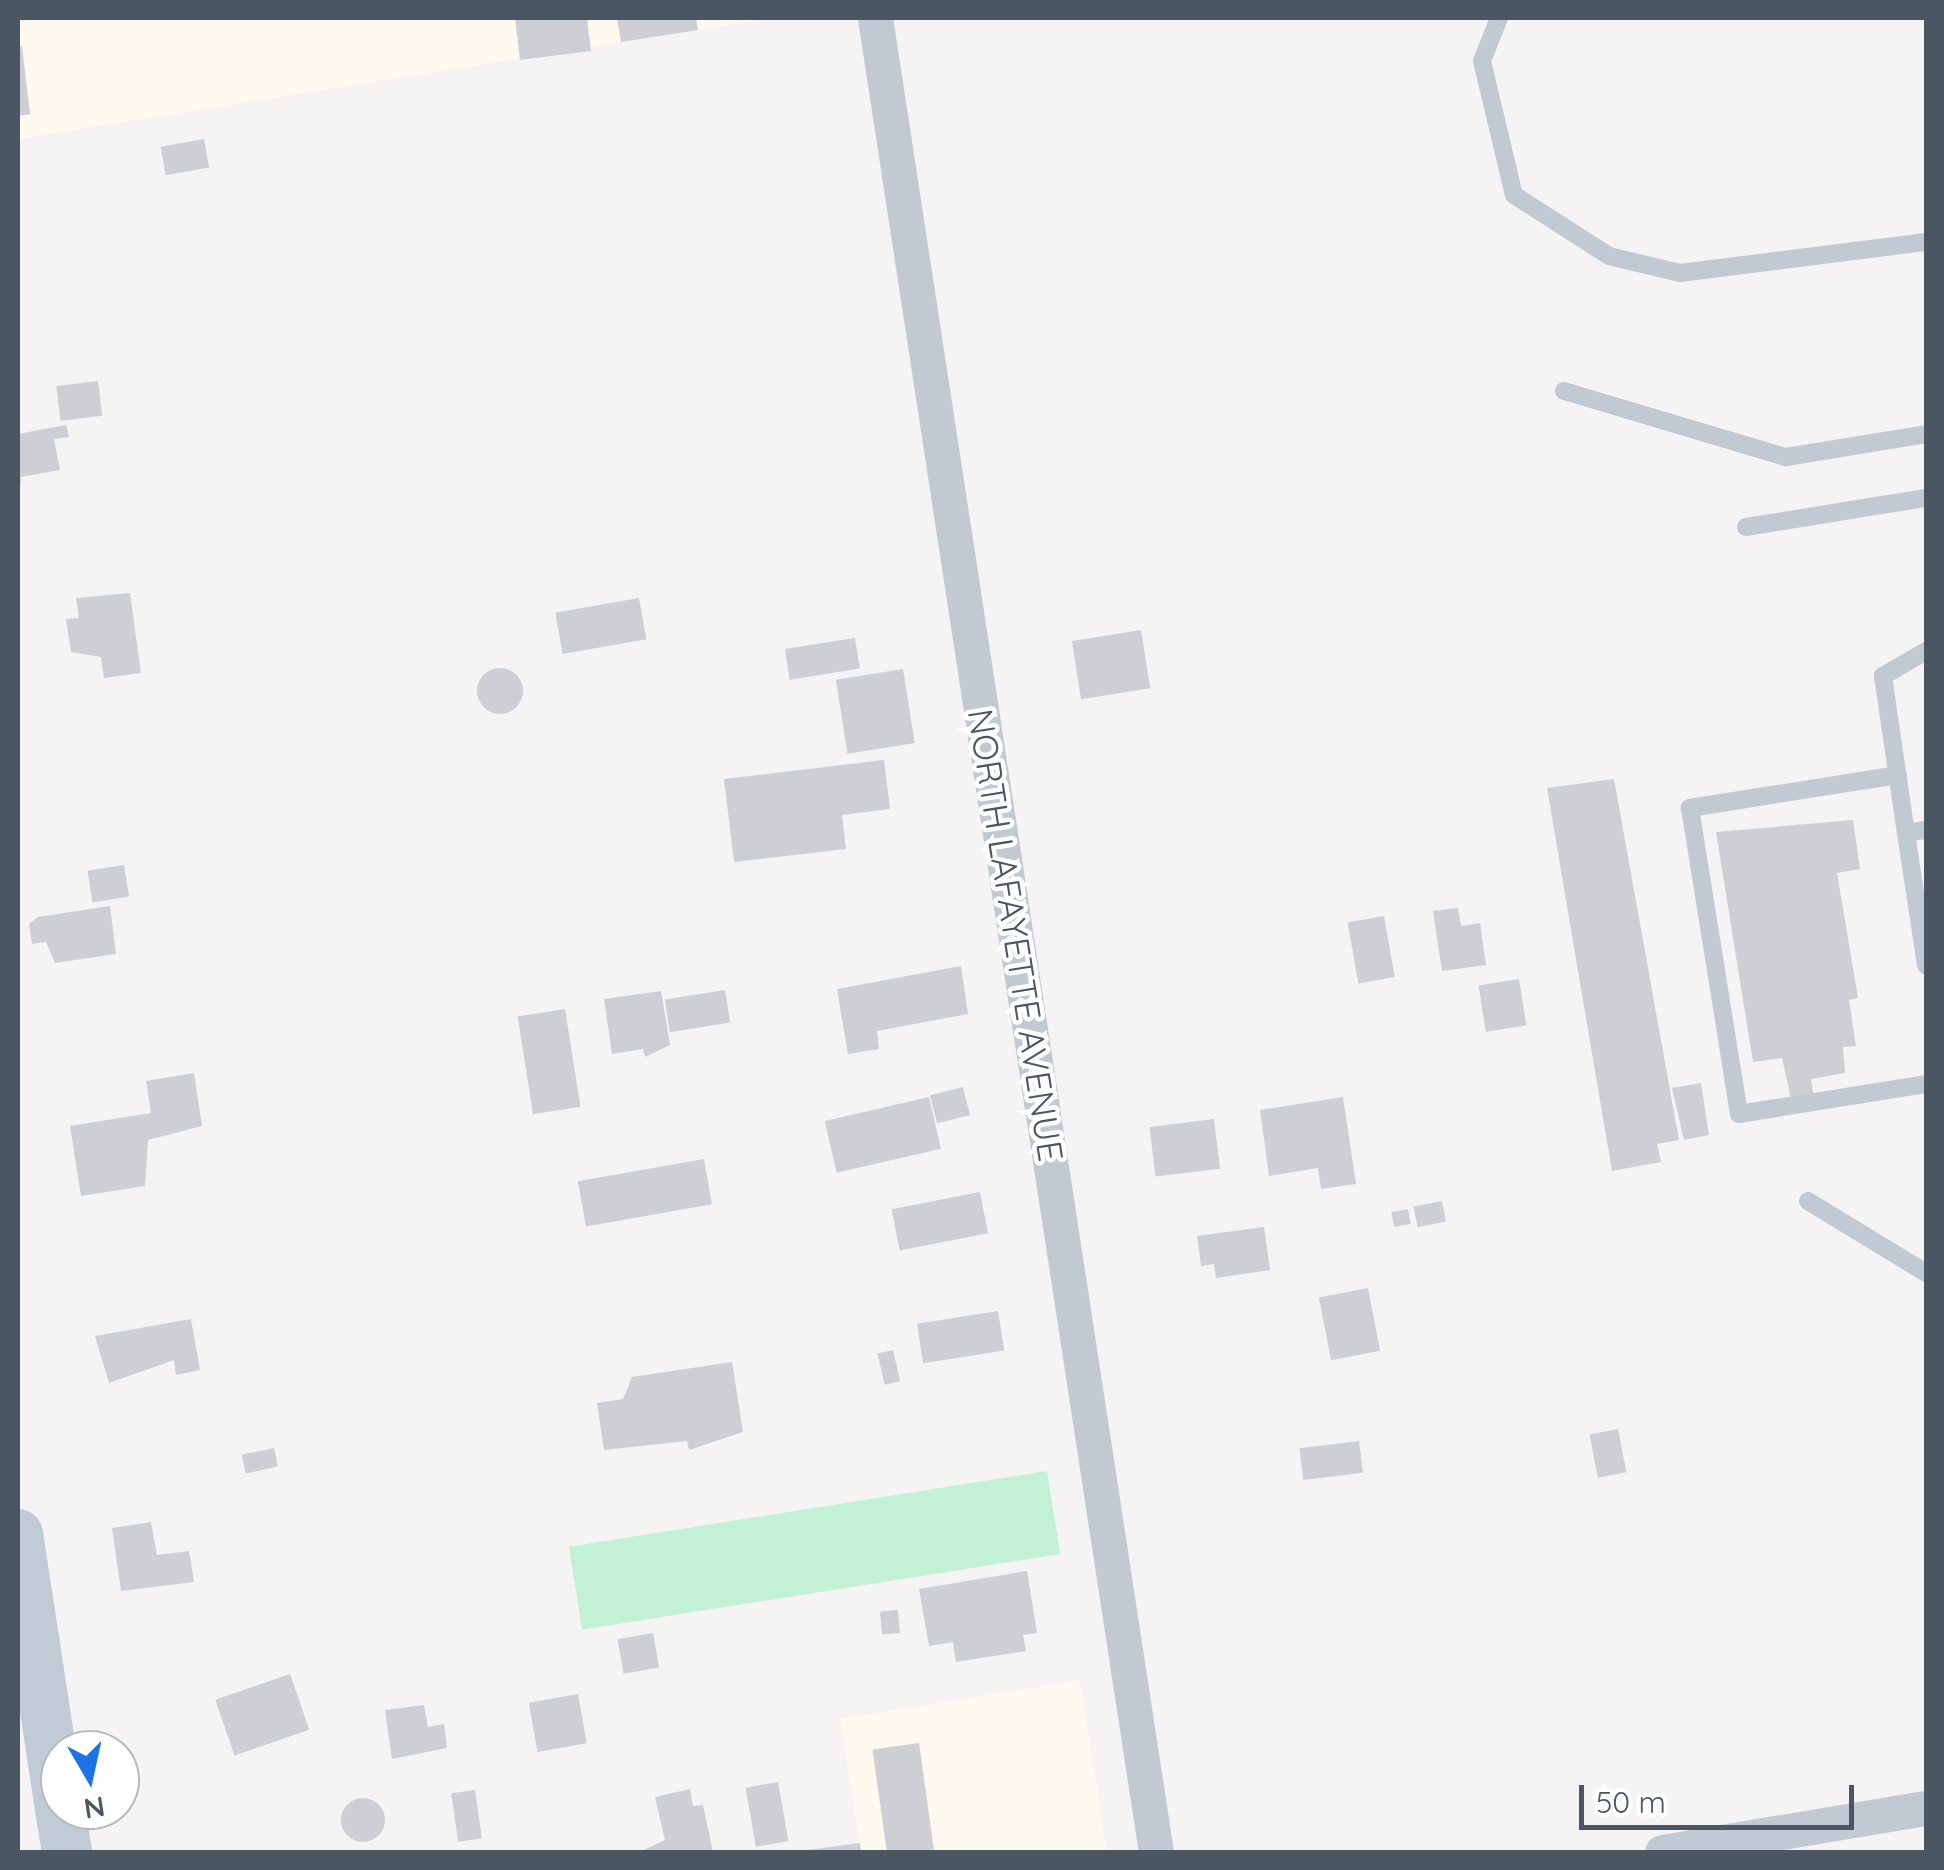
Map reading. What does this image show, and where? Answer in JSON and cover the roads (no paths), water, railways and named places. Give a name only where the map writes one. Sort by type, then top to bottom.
[{"type":"street","name":"NORTH LAFAYETTE AVENUE","points":[[875,18],[1156,1852]]},
{"type":"street","points":[[18,1536],[48,1730]]},
{"type":"street","points":[[1662,1852],[1926,1808]]},
{"type":"lane","points":[[1499,18],[1482,61],[1514,195],[1609,256],[1680,273],[1926,242]]},
{"type":"lane","points":[[1564,391],[1786,457],[1926,434]]},
{"type":"lane","points":[[1746,527],[1926,498]]},
{"type":"lane","points":[[1926,651],[1883,676],[1926,966]]},
{"type":"lane","points":[[1898,775],[1690,808],[1739,1114],[1926,1084]]},
{"type":"lane","points":[[1906,833],[1926,830]]},
{"type":"lane","points":[[1808,1201],[1926,1273]]}]
